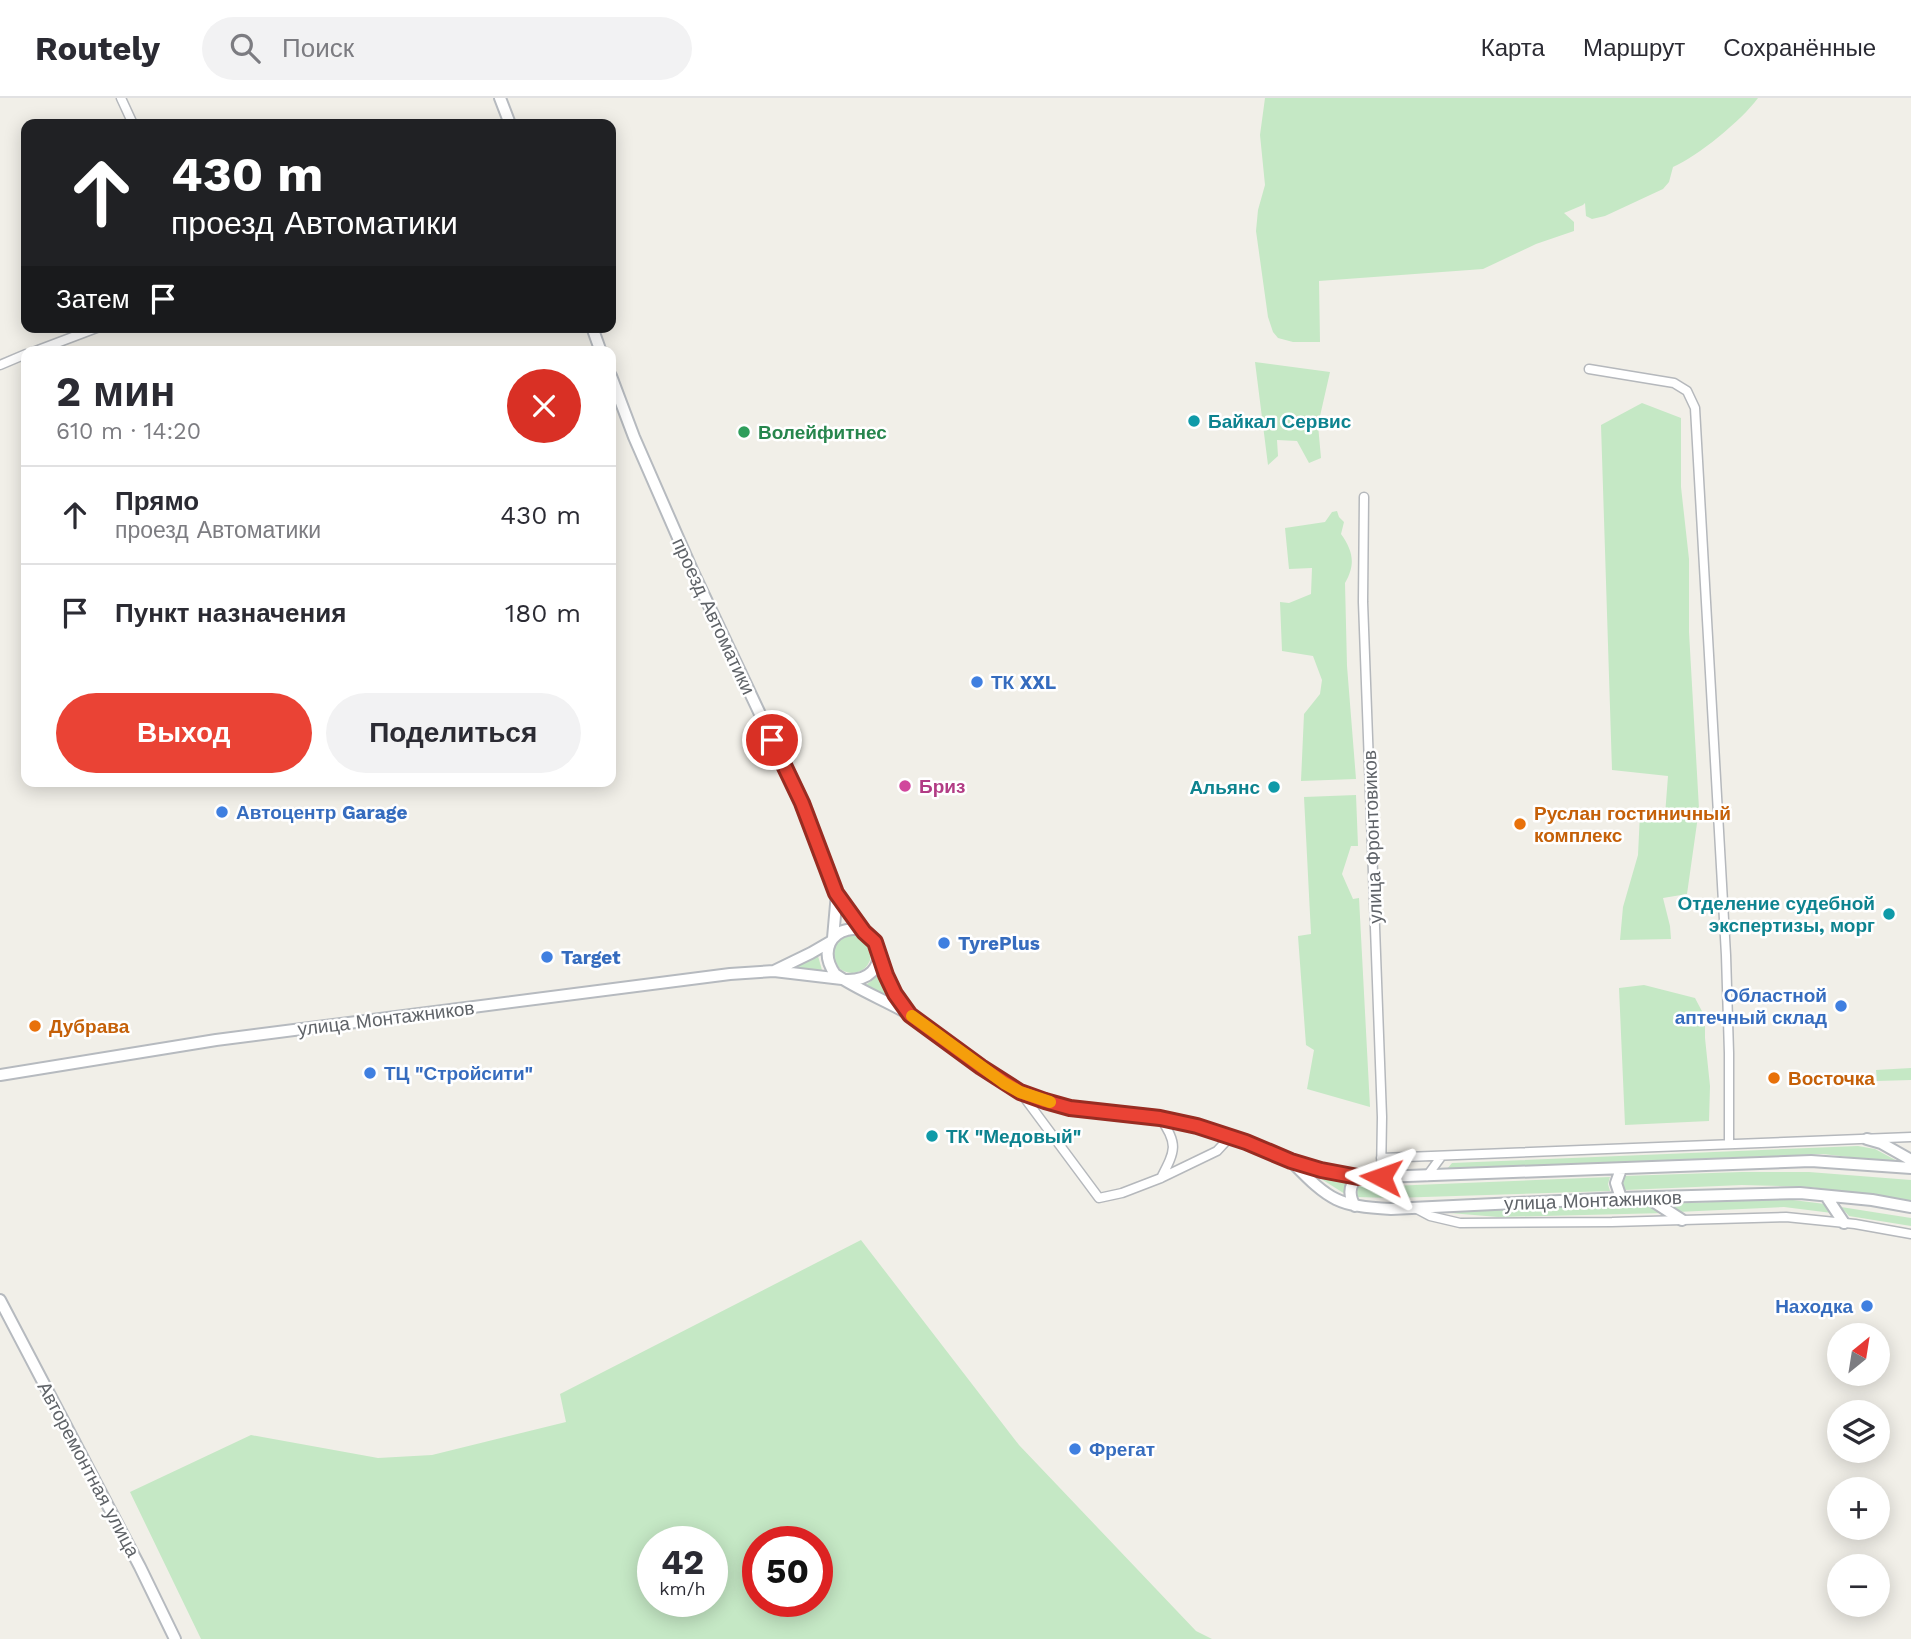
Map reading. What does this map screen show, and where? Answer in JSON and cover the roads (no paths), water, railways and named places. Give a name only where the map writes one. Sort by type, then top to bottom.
[{"type":"main road","points":[[500,98],[508,119]]},
{"type":"main road","name":"проезд Автоматики","points":[[616,389],[693,572],[802,803],[836,893],[864,932]]},
{"type":"main road","name":"проезд Автоматики","points":[[832,940],[836,893]]},
{"type":"main road","points":[[848,929],[864,932],[875,942],[879,956],[876,967],[869,976],[858,981],[844,979],[830,967],[828,949],[832,940],[848,929]]},
{"type":"main road","name":"улица Монтажников","points":[[774,971],[832,940]]},
{"type":"main road","name":"улица Монтажников","points":[[879,956],[895,994],[910,1015]]},
{"type":"main road","name":"улица Монтажников","points":[[0,1076],[216,1040],[730,974],[774,971],[844,979],[910,1015],[1020,1092],[1045,1101],[1070,1108],[1160,1118],[1197,1126],[1291,1161],[1358,1177],[1811,1161],[1911,1168]]},
{"type":"main road","points":[[1867,1139],[1881,1143],[1911,1160]]},
{"type":"main road","name":"улица Монтажников","points":[[1291,1161],[1328,1196],[1355,1206],[1391,1209],[1800,1193],[1872,1200],[1911,1208]]},
{"type":"main road","points":[[1621,1168],[1616,1183],[1621,1198]]},
{"type":"main road","points":[[1355,1206],[1350,1198],[1353,1182],[1358,1177]]},
{"type":"main road","points":[[1826,1196],[1844,1223]]},
{"type":"main road","points":[[1648,1198],[1682,1220]]},
{"type":"main road","name":"Авторемонтная улица","points":[[0,1300],[175,1639]]},
{"type":"street","points":[[121,98],[131,119]]},
{"type":"street","points":[[49,346],[83,333]]},
{"type":"street","points":[[0,365],[21,357]]},
{"type":"street","points":[[1589,369],[1674,383],[1687,391],[1695,408],[1726,955],[1729,1144]]},
{"type":"street","name":"улица Фронтовиков","points":[[1364,497],[1363,602],[1381,1089],[1381,1177]]},
{"type":"street","points":[[1020,1092],[1099,1198],[1122,1193],[1161,1178],[1217,1151],[1230,1137]]},
{"type":"street","points":[[1160,1118],[1171,1133],[1173,1151],[1161,1178]]},
{"type":"street","points":[[1381,1158],[1911,1137]]},
{"type":"street","points":[[1427,1176],[1441,1157]]},
{"type":"street","points":[[1415,1208],[1430,1216],[1460,1223],[1786,1217],[1911,1234]]},
{"type":"place","name":"Байкал Сервис","points":[[1194,421]]},
{"type":"place","name":"Волейфитнес","points":[[744,432]]},
{"type":"place","name":"ТК XXL","points":[[977,682]]},
{"type":"place","name":"Бриз","points":[[905,786]]},
{"type":"place","name":"Альянс","points":[[1274,787]]},
{"type":"place","name":"Автоцентр Garage","points":[[222,812]]},
{"type":"place","name":"Руслан гостиничный комплекс","points":[[1520,824]]},
{"type":"place","name":"Отделение судебной экспертизы, морг","points":[[1889,914]]},
{"type":"place","name":"TyrePlus","points":[[944,943]]},
{"type":"place","name":"Target","points":[[547,957]]},
{"type":"place","name":"Областной аптечный склад","points":[[1841,1006]]},
{"type":"place","name":"Дубрава","points":[[35,1026]]},
{"type":"place","name":"ТЦ \"Стройсити\"","points":[[370,1073]]},
{"type":"place","name":"Восточка","points":[[1774,1078]]},
{"type":"place","name":"ТК \"Медовый\"","points":[[932,1136]]},
{"type":"place","name":"Находка","points":[[1867,1306]]},
{"type":"place","name":"Фрегат","points":[[1075,1449]]}]
